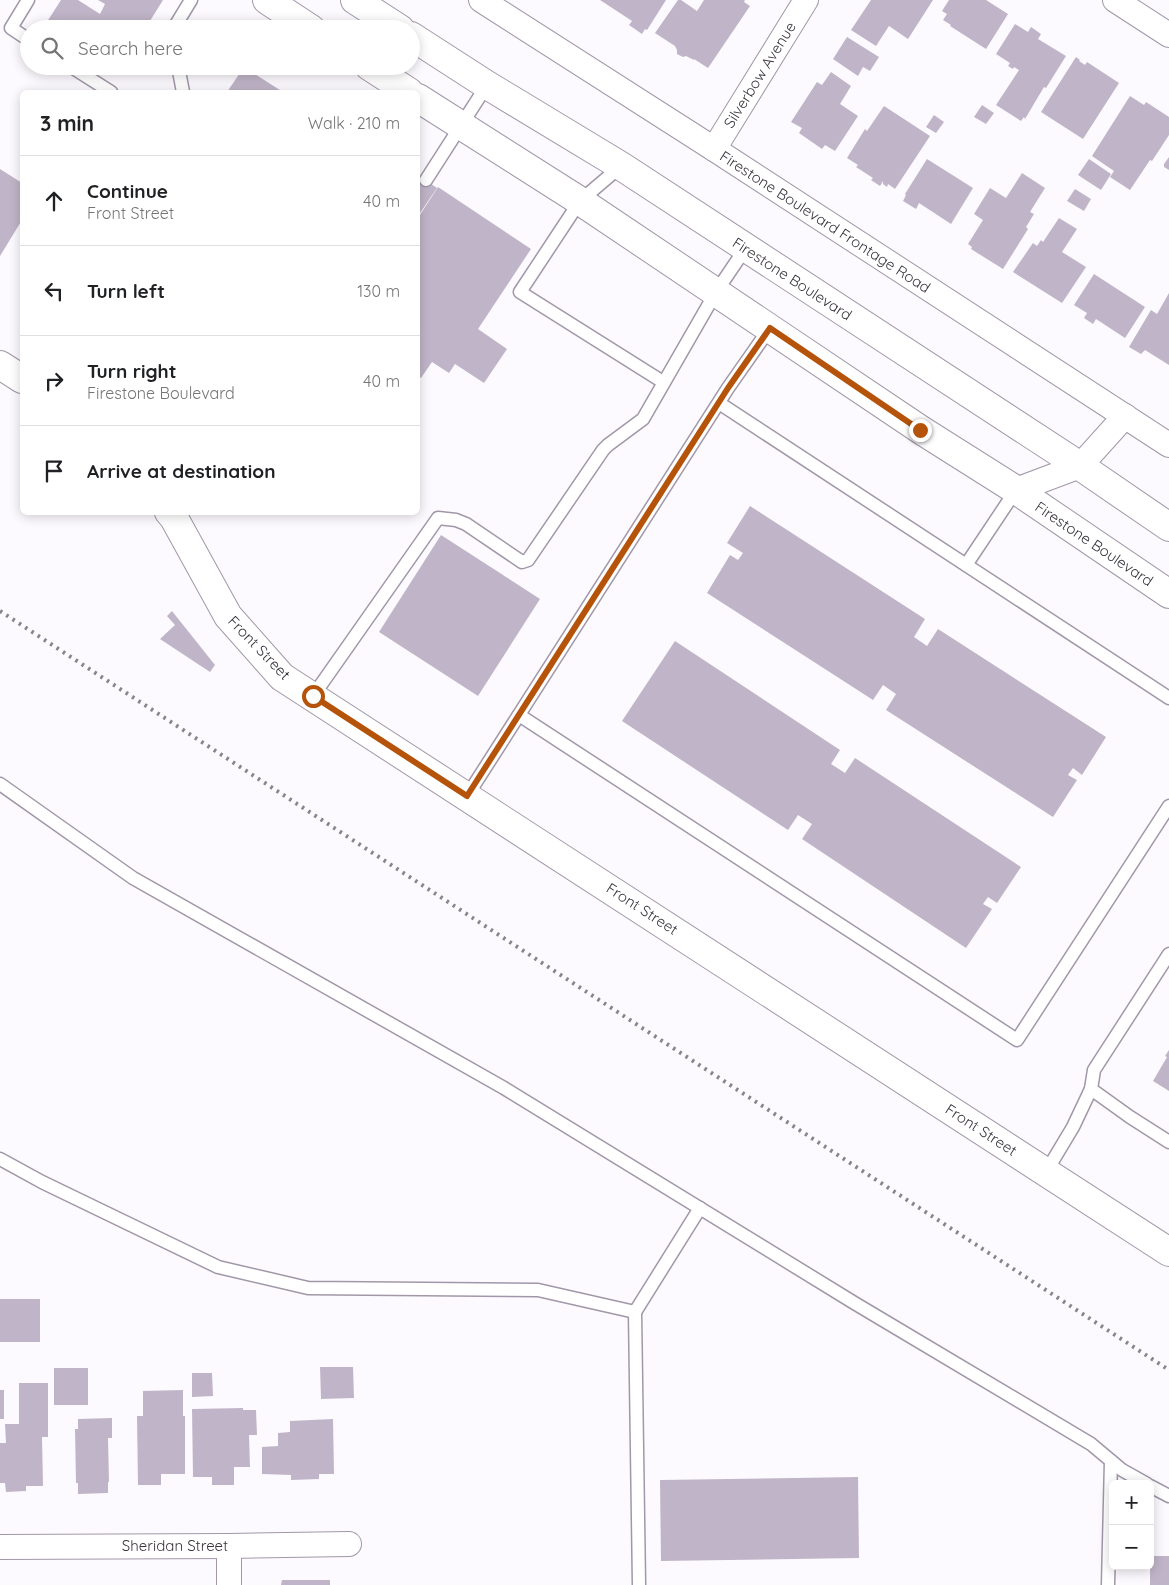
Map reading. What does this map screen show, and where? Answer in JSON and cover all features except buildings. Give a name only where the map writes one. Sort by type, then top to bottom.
[{"type":"street","points":[[267,0],[297,20]]},
{"type":"street","points":[[355,0],[386,20]]},
{"type":"street","name":"Firestone Boulevard Frontage Road","points":[[481,0],[1169,445]]},
{"type":"street","name":"Silverbow Avenue","points":[[714,149],[806,0]]},
{"type":"street","points":[[1115,0],[1168,33]]},
{"type":"street","name":"Firestone Boulevard","points":[[420,42],[620,166],[1080,466],[1169,528]]},
{"type":"street","points":[[383,75],[406,90]]},
{"type":"street","name":"Firestone Boulevard","points":[[420,99],[580,201],[920,430],[1016,490],[1169,594]]},
{"type":"street","points":[[0,365],[20,379]]},
{"type":"street","points":[[1016,490],[1080,466],[1124,416]]},
{"type":"street","name":"Front Street","points":[[174,515],[228,616],[282,676],[1169,1252]]},
{"type":"street","name":"Sheridan Street","points":[[0,1547],[349,1544]]},
{"type":"street","points":[[229,1546],[229,1585]]},
{"type":"lane","points":[[20,34],[5,25],[28,0]]},
{"type":"lane","points":[[179,20],[191,0]]},
{"type":"lane","points":[[84,75],[108,90]]},
{"type":"lane","points":[[180,75],[183,90]]},
{"type":"lane","points":[[426,180],[487,85]]},
{"type":"lane","points":[[620,166],[580,201],[520,292],[663,382]]},
{"type":"lane","points":[[313,696],[438,518],[456,520],[466,524],[522,562],[528,560],[603,450],[643,419],[716,292],[745,249]]},
{"type":"lane","points":[[467,796],[719,403],[770,328]]},
{"type":"lane","points":[[719,403],[1169,698]]},
{"type":"lane","points":[[966,565],[1016,490]]},
{"type":"lane","points":[[519,715],[1017,1040],[1169,806]]},
{"type":"lane","points":[[0,784],[133,878],[504,1088],[856,1304],[1091,1444],[1122,1470],[1140,1480]]},
{"type":"lane","points":[[1046,1172],[1073,1127],[1091,1089],[1094,1070],[1169,954]]},
{"type":"lane","points":[[1091,1089],[1169,1142]]},
{"type":"lane","points":[[0,1159],[42,1182],[218,1267],[308,1288],[538,1290],[635,1312]]},
{"type":"lane","points":[[639,1585],[635,1312],[700,1208]]},
{"type":"lane","points":[[1108,1585],[1111,1461]]},
{"type":"lane","points":[[1154,1488],[1169,1496]]},
{"type":"railway","points":[[0,611],[1169,1370]]},
{"type":"route","points":[[313,696],[467,796],[728,388],[770,328],[920,430]]}]
